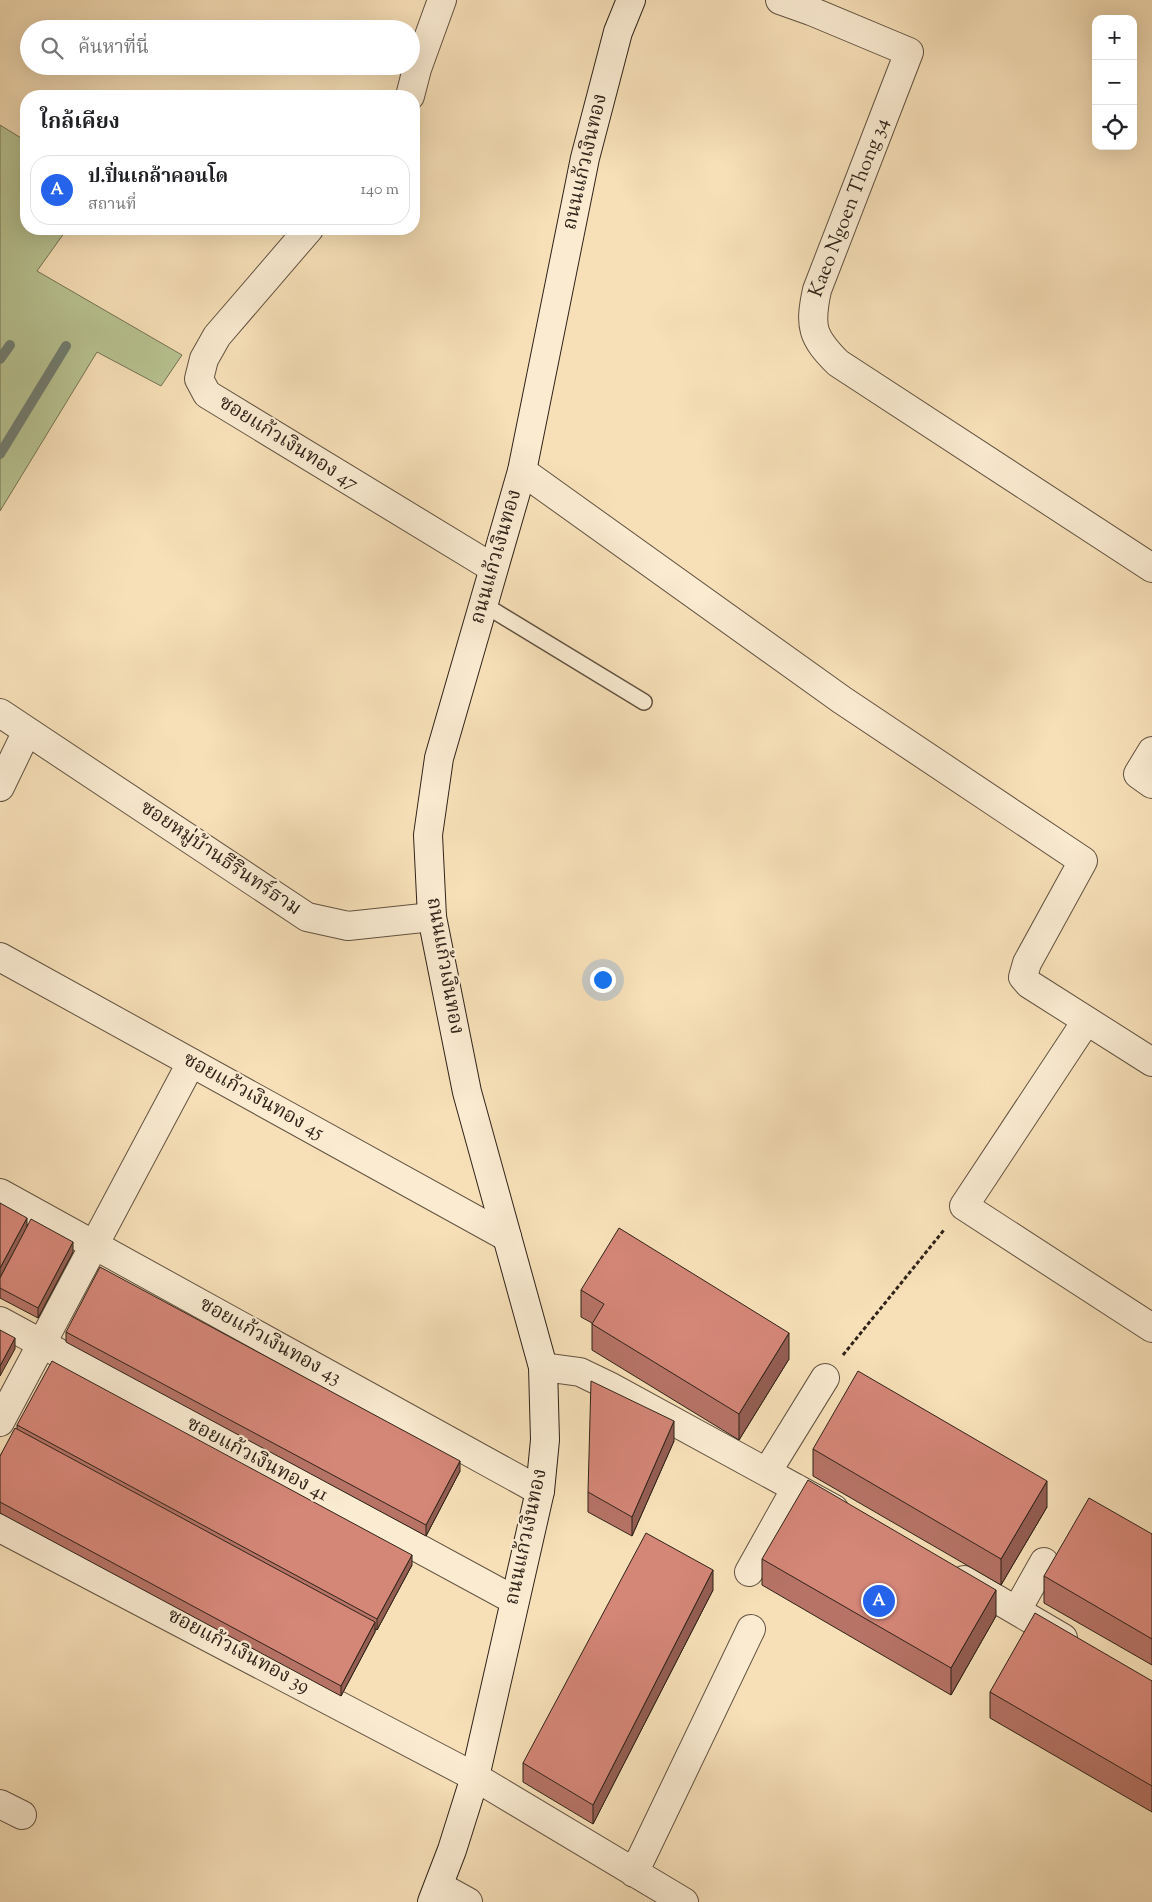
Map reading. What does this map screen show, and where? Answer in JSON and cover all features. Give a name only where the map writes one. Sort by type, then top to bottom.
[{"type":"street","points":[[420,61],[442,0]]},
{"type":"street","name":"ถนนแก้วเงินทอง","points":[[435,1894],[475,1777],[540,1491],[545,1440],[543,1367],[467,1092],[432,917],[428,835],[439,758],[522,472],[585,158],[618,32],[631,0]]},
{"type":"street","name":"Kaeo Ngoen Thong 34","points":[[780,0],[909,52],[817,290],[812,312],[815,335],[822,347],[838,363],[1149,560]]},
{"type":"street","points":[[412,90],[415,75]]},
{"type":"street","name":"ซอยแก้วเงินทอง 47","points":[[304,235],[217,336],[204,359],[199,378],[206,394],[493,568]]},
{"type":"street","points":[[522,472],[842,700],[1083,861],[1027,964],[1023,977],[1029,984],[1152,1062]]},
{"type":"street","name":"ซอยหมู่บ้านธีรินทร์ธาม","points":[[0,713],[307,917],[348,926],[432,917]]},
{"type":"street","points":[[0,787],[27,731]]},
{"type":"street","points":[[1152,751],[1138,774],[1152,784]]},
{"type":"street","name":"ซอยแก้วเงินทอง 45","points":[[0,957],[506,1237]]},
{"type":"street","points":[[1081,1018],[1080,1029],[964,1206],[1152,1328]]},
{"type":"street","points":[[0,1422],[191,1063]]},
{"type":"street","name":"ซอยแก้วเงินทอง 43","points":[[0,1193],[540,1491]]},
{"type":"street","name":"ซอยแก้วเงินทอง 41","points":[[0,1321],[514,1600]]},
{"type":"street","points":[[543,1367],[580,1372],[609,1386],[855,1521]]},
{"type":"street","points":[[767,1472],[825,1378]]},
{"type":"street","points":[[749,1572],[796,1488]]},
{"type":"street","name":"ซอยแก้วเงินทอง 39","points":[[0,1528],[475,1777],[684,1902]]},
{"type":"street","points":[[1025,1649],[1028,1617],[1044,1562]]},
{"type":"street","points":[[940,1568],[1088,1653]]},
{"type":"street","points":[[634,1872],[751,1629]]},
{"type":"street","points":[[435,1894],[468,1902]]},
{"type":"lane","points":[[483,604],[644,702]]},
{"type":"path","points":[[825,1378],[964,1206]]},
{"type":"green space","points":[[0,125],[20,137],[20,235],[63,235],[37,271],[182,355],[161,386],[97,352],[0,511]]},
{"type":"building","points":[[0,1203],[27,1218],[0,1268]]},
{"type":"building","points":[[31,1219],[73,1242],[38,1308],[0,1288],[0,1278]]},
{"type":"building","points":[[619,1228],[789,1333],[739,1414],[592,1324],[604,1304],[581,1290]]},
{"type":"building","points":[[100,1267],[460,1461],[426,1525],[66,1332]]},
{"type":"building","points":[[0,1330],[15,1338],[0,1366]]},
{"type":"building","points":[[52,1361],[412,1555],[377,1619],[17,1425]]},
{"type":"building","points":[[858,1371],[1047,1481],[1001,1559],[813,1449]]},
{"type":"building","points":[[591,1381],[674,1421],[632,1517],[588,1492]]},
{"type":"building","points":[[15,1428],[375,1622],[341,1686],[0,1502],[0,1456]]},
{"type":"building","points":[[808,1480],[996,1590],[951,1668],[762,1559]]},
{"type":"building","points":[[1089,1498],[1152,1534],[1152,1639],[1044,1576]]},
{"type":"building","points":[[646,1533],[713,1570],[593,1805],[523,1763]]},
{"type":"building","points":[[1035,1613],[1152,1681],[1152,1786],[990,1692]]},
{"type":"waterway","points":[[0,359],[10,345]]},
{"type":"waterway","points":[[0,454],[66,346]]},
{"type":"place","name":"ป.ปิ่นเกล้าคอนโด","points":[[879,1601]]}]
